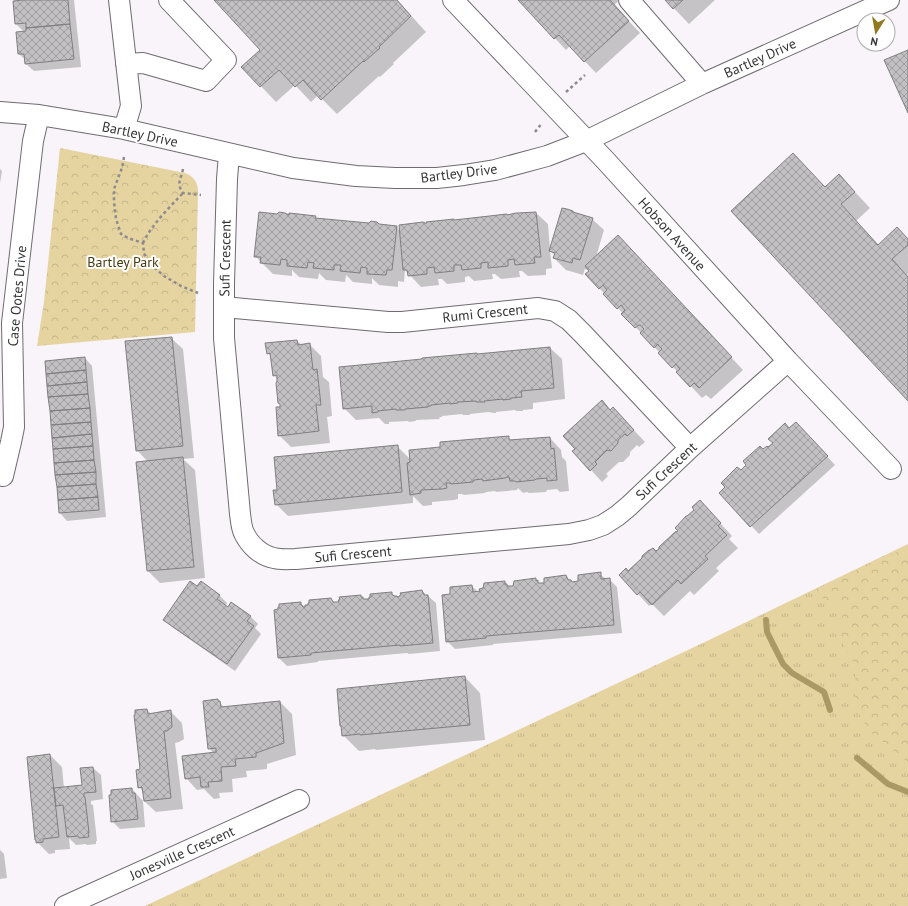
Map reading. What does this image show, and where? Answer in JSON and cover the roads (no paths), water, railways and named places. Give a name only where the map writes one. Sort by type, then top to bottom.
[{"type":"street","points":[[120,0],[131,106],[124,129]]},
{"type":"street","points":[[126,64],[143,63],[206,81],[226,60],[169,0]]},
{"type":"street","name":"Hobson Avenue","points":[[453,0],[606,161],[788,361],[891,469]]},
{"type":"street","points":[[629,0],[702,84]]},
{"type":"street","name":"Bartley Drive","points":[[0,112],[39,115],[124,129],[293,168],[356,176],[437,178],[496,170],[547,156],[586,141],[702,84],[889,0]]},
{"type":"street","name":"Case Ootes Drive","points":[[3,476],[4,456],[14,427],[12,323],[8,286],[33,141],[39,115]]},
{"type":"street","name":"Sufi Crescent","points":[[229,154],[226,187],[224,338],[241,524],[244,533],[251,543],[260,552],[272,558],[284,560],[569,534],[589,530],[603,525],[629,506],[690,448],[788,361]]},
{"type":"street","name":"Rumi Crescent","points":[[224,307],[388,322],[402,322],[538,308],[555,311],[569,320],[583,334],[690,448]]},
{"type":"street","name":"Jonesville Crescent","points":[[65,906],[299,800]]},
{"type":"waterway","points":[[766,620],[767,632],[783,664],[792,673],[824,692],[830,710]]},
{"type":"waterway","points":[[857,758],[888,784],[908,792]]},
{"type":"park label","name":"Bartley Park","points":[[123,262]]}]
